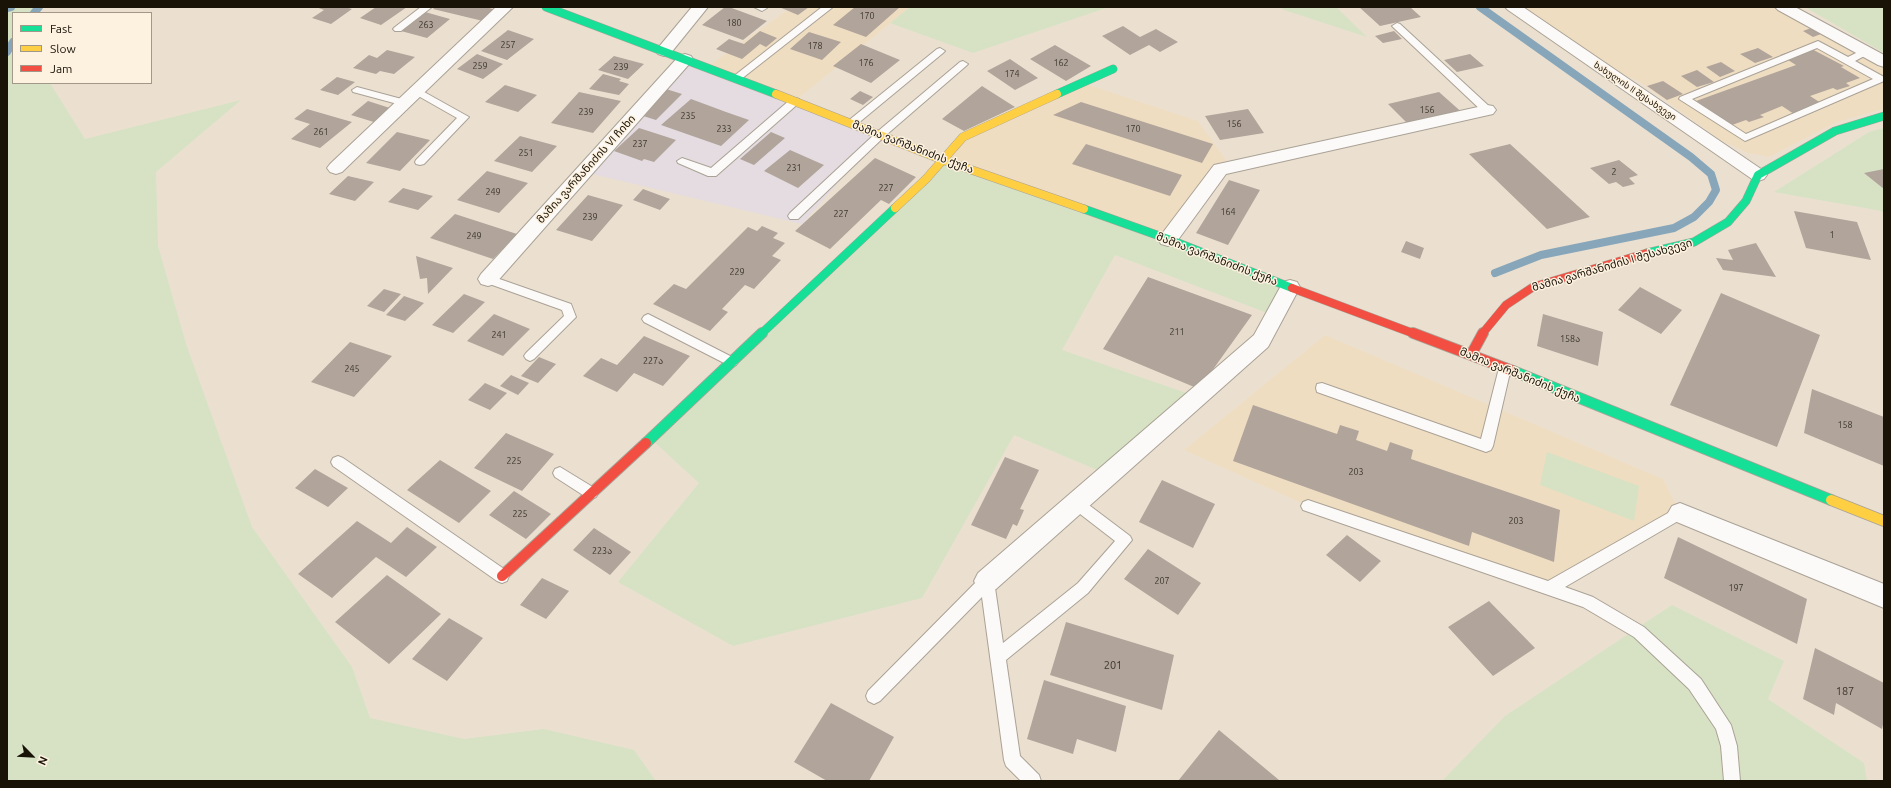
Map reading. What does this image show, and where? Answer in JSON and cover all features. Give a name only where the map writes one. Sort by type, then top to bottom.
[{"type":"street","points":[[336,168],[505,7]]},
{"type":"street","name":"მამია ვარშანიძის ქუჩა","points":[[546,7],[795,100],[943,160],[1168,239],[1290,287],[1505,368],[1884,521]]},
{"type":"street","points":[[664,51],[700,7]]},
{"type":"street","name":"ხახულის II შესახვევი","points":[[1512,7],[1758,175]]},
{"type":"street","points":[[1783,7],[1884,62]]},
{"type":"street","name":"მამია ვარშანიძის VI ჩიხი","points":[[488,279],[685,59]]},
{"type":"street","points":[[502,576],[926,179],[963,137],[1113,69]]},
{"type":"street","points":[[1168,239],[1220,169],[1487,110]]},
{"type":"street","points":[[1758,175],[1835,131],[1884,116]]},
{"type":"street","name":"მამია ვარშანიძის I შესახვევი","points":[[1471,355],[1484,331],[1506,305],[1533,287],[1650,252],[1694,242],[1728,222],[1746,201],[1758,175]]},
{"type":"street","points":[[987,581],[1261,341],[1290,287]]},
{"type":"street","points":[[1680,513],[1884,596]]},
{"type":"lane","points":[[398,29],[427,7]]},
{"type":"lane","points":[[737,78],[828,7]]},
{"type":"lane","points":[[1398,26],[1487,110]]},
{"type":"lane","points":[[1818,44],[1848,61],[1881,79],[1745,138],[1684,99],[1818,44]]},
{"type":"lane","points":[[852,123],[940,51]]},
{"type":"lane","points":[[1848,61],[1865,52]]},
{"type":"lane","points":[[794,216],[881,134],[963,64]]},
{"type":"lane","points":[[357,90],[405,103]]},
{"type":"lane","points":[[417,91],[464,117],[420,162]]},
{"type":"lane","points":[[682,161],[712,173],[795,100]]},
{"type":"lane","points":[[488,279],[567,308],[570,317],[530,356]]},
{"type":"lane","points":[[648,319],[732,362]]},
{"type":"lane","points":[[1322,388],[1486,446],[1505,368]]},
{"type":"lane","points":[[338,462],[502,576]]},
{"type":"lane","points":[[560,472],[592,493]]},
{"type":"lane","points":[[998,657],[1083,588],[1125,540],[1076,503]]},
{"type":"lane","points":[[1308,506],[1588,602],[1639,632],[1696,684],[1723,725],[1729,746],[1732,781]]},
{"type":"lane","points":[[1549,588],[1680,513]]},
{"type":"lane","points":[[987,581],[1012,760],[1034,781]]},
{"type":"lane","points":[[874,696],[987,581]]},
{"type":"shaded area","points":[[792,7],[910,7],[795,101],[707,67]]},
{"type":"shaded area","points":[[1513,7],[1802,7],[1808,24],[1884,66],[1884,109],[1837,122],[1769,157],[1748,153],[1722,141],[1640,82],[1586,58]]},
{"type":"shaded area","points":[[685,59],[881,134],[802,224],[584,172]]},
{"type":"shaded area","points":[[1083,83],[1198,121],[1231,167],[1168,239],[943,160],[963,137]]},
{"type":"shaded area","points":[[1325,335],[1663,479],[1680,513],[1549,588],[1308,506],[1184,450]]},
{"type":"green space","points":[[7,7],[40,7],[37,12],[12,12],[12,84],[51,84],[85,139],[241,100],[156,172],[158,246],[186,344],[252,527],[352,667],[370,718],[464,739],[544,729],[634,750],[656,781],[7,781]]},
{"type":"green space","points":[[910,7],[1109,7],[973,53],[890,23]]},
{"type":"green space","points":[[1280,7],[1339,7],[1337,8],[1367,37],[1284,10]]},
{"type":"green space","points":[[1805,7],[1884,7],[1884,53]]},
{"type":"green space","points":[[1884,128],[1884,216],[1882,211],[1774,192],[1869,132]]},
{"type":"green space","points":[[943,160],[1290,287],[1275,316],[1115,255],[1062,350],[1198,397],[1109,475],[1014,435],[922,598],[733,646],[618,582],[699,483],[651,439]]},
{"type":"green space","points":[[1547,452],[1639,486],[1634,521],[1540,485]]},
{"type":"green space","points":[[1672,605],[1784,661],[1768,699],[1864,763],[1867,781],[1442,781],[1505,716]]},
{"type":"building","points":[[316,7],[345,7],[352,9],[331,24],[312,18],[324,10]]},
{"type":"building","points":[[376,7],[407,7],[381,25],[360,18]]},
{"type":"building","points":[[435,7],[486,7],[496,10],[483,21],[433,9]]},
{"type":"building","points":[[725,7],[729,7],[767,21],[743,40],[702,25]]},
{"type":"building","points":[[779,7],[809,7],[798,15]]},
{"type":"building","points":[[855,7],[900,7],[866,37],[833,25]]},
{"type":"building","points":[[1359,7],[1410,7],[1421,17],[1380,26]]},
{"type":"building","points":[[425,12],[450,19],[427,38],[401,31]]},
{"type":"building","points":[[1123,26],[1140,37],[1156,29],[1178,42],[1160,52],[1149,45],[1130,55],[1102,36]]},
{"type":"building","points":[[1811,28],[1821,34],[1813,37],[1803,31]]},
{"type":"building","points":[[508,30],[534,39],[507,60],[481,51]]},
{"type":"building","points":[[760,31],[777,38],[766,47],[760,44],[742,59],[716,49],[729,39],[744,44]]},
{"type":"building","points":[[1394,31],[1402,39],[1383,43],[1375,36]]},
{"type":"building","points":[[809,32],[841,42],[822,60],[790,49]]},
{"type":"building","points":[[861,44],[900,60],[871,83],[833,66]]},
{"type":"building","points":[[1055,45],[1091,66],[1066,81],[1030,59]]},
{"type":"building","points":[[1806,46],[1844,66],[1841,67],[1860,78],[1846,83],[1850,86],[1837,90],[1833,88],[1810,96],[1824,105],[1797,116],[1782,106],[1760,115],[1764,117],[1749,122],[1746,120],[1732,125],[1696,101],[1796,65],[1780,55]]},
{"type":"building","points":[[1758,48],[1773,57],[1755,63],[1740,54]]},
{"type":"building","points":[[387,50],[415,57],[394,74],[380,71],[376,74],[353,68],[369,55],[377,58]]},
{"type":"building","points":[[477,54],[503,64],[483,79],[457,69]]},
{"type":"building","points":[[1470,54],[1484,66],[1457,72],[1444,60]]},
{"type":"building","points":[[614,56],[644,64],[628,79],[598,70]]},
{"type":"building","points":[[1010,59],[1038,78],[1015,90],[987,71]]},
{"type":"building","points":[[1721,62],[1735,71],[1720,77],[1706,67]]},
{"type":"building","points":[[1697,70],[1714,82],[1697,87],[1681,76]]},
{"type":"building","points":[[603,74],[621,79],[619,81],[629,84],[619,95],[589,89]]},
{"type":"building","points":[[337,77],[355,82],[338,95],[320,90]]},
{"type":"building","points":[[1663,81],[1683,94],[1667,100],[1647,86]]},
{"type":"building","points":[[505,85],[537,95],[518,112],[485,102]]},
{"type":"building","points":[[982,86],[1015,107],[964,131],[942,119]]},
{"type":"building","points":[[666,89],[682,94],[656,120],[640,115]]},
{"type":"building","points":[[860,91],[873,97],[863,105],[850,99]]},
{"type":"building","points":[[579,92],[621,101],[593,133],[551,123]]},
{"type":"building","points":[[1439,92],[1466,116],[1413,129],[1388,104]]},
{"type":"building","points":[[691,99],[749,120],[721,146],[661,125]]},
{"type":"building","points":[[368,101],[393,109],[377,123],[351,115]]},
{"type":"building","points":[[1081,102],[1213,144],[1202,163],[1053,115]]},
{"type":"building","points":[[307,109],[352,122],[320,148],[291,139],[310,124],[294,119]]},
{"type":"building","points":[[1248,109],[1264,133],[1220,140],[1205,116]]},
{"type":"building","points":[[639,128],[676,140],[654,162],[644,159],[642,161],[614,151]]},
{"type":"building","points":[[397,132],[430,140],[400,171],[366,163]]},
{"type":"building","points":[[771,132],[785,138],[754,165],[740,159]]},
{"type":"building","points":[[520,136],[557,146],[532,172],[494,161]]},
{"type":"building","points":[[1086,144],[1182,175],[1170,196],[1072,164]]},
{"type":"building","points":[[1510,144],[1590,217],[1547,229],[1469,154]]},
{"type":"building","points":[[790,150],[824,165],[798,188],[764,171]]},
{"type":"building","points":[[875,158],[916,177],[889,204],[881,200],[830,249],[795,231]]},
{"type":"building","points":[[1619,160],[1638,175],[1629,178],[1635,184],[1623,187],[1616,182],[1609,184],[1590,168]]},
{"type":"building","points":[[1884,169],[1884,189],[1864,173]]},
{"type":"building","points":[[487,171],[528,183],[499,213],[457,200]]},
{"type":"building","points":[[348,176],[374,182],[355,201],[329,194]]},
{"type":"building","points":[[1229,180],[1260,190],[1228,245],[1196,233]]},
{"type":"building","points":[[403,188],[433,196],[418,210],[388,202]]},
{"type":"building","points":[[643,189],[670,199],[660,210],[633,200]]},
{"type":"building","points":[[588,195],[623,205],[592,241],[556,230]]},
{"type":"building","points":[[1794,211],[1857,222],[1871,260],[1806,248]]},
{"type":"building","points":[[455,214],[517,234],[493,259],[430,238]]},
{"type":"building","points":[[762,226],[778,233],[773,238],[785,243],[772,256],[781,260],[754,289],[745,285],[722,309],[728,312],[710,331],[653,304],[674,284],[686,289],[748,227],[757,231]]},
{"type":"building","points":[[1406,241],[1424,248],[1420,259],[1401,252]]},
{"type":"building","points":[[1756,243],[1776,277],[1723,270],[1716,258],[1733,260],[1728,250]]},
{"type":"building","points":[[416,256],[453,268],[428,294],[427,278],[420,279]]},
{"type":"building","points":[[1148,277],[1252,315],[1199,389],[1103,349]]},
{"type":"building","points":[[1640,287],[1682,310],[1661,334],[1618,310]]},
{"type":"building","points":[[384,289],[401,294],[384,312],[367,306]]},
{"type":"building","points":[[1721,293],[1820,335],[1777,447],[1670,405]]},
{"type":"building","points":[[464,294],[485,302],[453,333],[432,325]]},
{"type":"building","points":[[404,296],[424,303],[405,321],[386,315]]},
{"type":"building","points":[[494,314],[530,329],[503,356],[467,341]]},
{"type":"building","points":[[1543,314],[1603,332],[1598,366],[1537,346]]},
{"type":"building","points":[[644,336],[690,356],[663,386],[634,373],[617,392],[583,376],[601,358],[617,365]]},
{"type":"building","points":[[350,342],[392,356],[354,397],[311,382]]},
{"type":"building","points":[[539,357],[556,364],[538,383],[521,376]]},
{"type":"building","points":[[511,375],[529,383],[518,395],[500,386]]},
{"type":"building","points":[[485,383],[507,393],[490,410],[468,400]]},
{"type":"building","points":[[1812,389],[1884,417],[1884,466],[1804,433]]},
{"type":"building","points":[[1253,405],[1337,434],[1340,425],[1359,431],[1356,440],[1387,451],[1390,442],[1413,450],[1411,459],[1560,510],[1554,562],[1472,532],[1469,546],[1233,461]]},
{"type":"building","points":[[506,433],[554,454],[522,491],[474,468]]},
{"type":"building","points":[[1005,457],[1039,470],[1020,509],[1024,510],[1017,526],[1013,524],[1006,539],[971,525]]},
{"type":"building","points":[[440,460],[491,491],[459,523],[407,490]]},
{"type":"building","points":[[315,469],[348,488],[328,507],[295,488]]},
{"type":"building","points":[[1162,480],[1215,504],[1193,548],[1139,522]]},
{"type":"building","points":[[514,491],[551,514],[526,539],[489,515]]},
{"type":"building","points":[[357,521],[391,543],[407,527],[437,547],[406,577],[376,557],[332,598],[298,574]]},
{"type":"building","points":[[594,528],[631,552],[610,575],[573,550]]},
{"type":"building","points":[[1347,535],[1381,561],[1360,582],[1326,555]]},
{"type":"building","points":[[1678,537],[1807,599],[1797,644],[1664,578]]},
{"type":"building","points":[[1148,549],[1201,583],[1178,615],[1124,579]]},
{"type":"building","points":[[387,575],[441,614],[389,664],[335,622]]},
{"type":"building","points":[[542,578],[569,591],[546,619],[520,605]]},
{"type":"building","points":[[1489,601],[1535,648],[1493,676],[1448,627]]},
{"type":"building","points":[[449,618],[483,638],[447,681],[412,659]]},
{"type":"building","points":[[1066,622],[1174,655],[1162,710],[1050,675]]},
{"type":"building","points":[[1815,648],[1884,683],[1884,720],[1882,729],[1836,703],[1834,715],[1803,699]]},
{"type":"building","points":[[1044,680],[1126,706],[1116,752],[1077,739],[1073,754],[1027,739]]},
{"type":"building","points":[[831,703],[894,737],[869,781],[827,781],[794,762]]},
{"type":"building","points":[[1219,730],[1279,780],[1178,781]]},
{"type":"waterway","points":[[7,8],[11,7]]},
{"type":"waterway","points":[[35,12],[39,7]]},
{"type":"waterway","points":[[1480,7],[1691,157],[1711,174],[1716,190],[1709,202],[1694,217],[1674,228],[1541,255],[1495,273]]},
{"type":"waterway","points":[[7,52],[12,44]]},
{"type":"traffic: fast","points":[[546,7],[776,94]]},
{"type":"traffic: fast","points":[[1057,94],[1113,69]]},
{"type":"traffic: fast","points":[[1647,253],[1694,242],[1728,222],[1746,201],[1758,175],[1835,131],[1884,116]]},
{"type":"traffic: fast","points":[[646,443],[895,208]]},
{"type":"traffic: fast","points":[[1084,209],[1168,239],[1292,288]]},
{"type":"traffic: fast","points":[[1513,371],[1831,500]]},
{"type":"traffic: slow","points":[[776,94],[943,160],[1084,209]]},
{"type":"traffic: slow","points":[[895,208],[926,179],[963,137],[1057,94]]},
{"type":"traffic: slow","points":[[1831,500],[1884,521]]},
{"type":"traffic: jam","points":[[1471,355],[1484,331],[1506,305],[1533,287],[1647,253]]},
{"type":"traffic: jam","points":[[1292,288],[1513,371]]},
{"type":"traffic: jam","points":[[502,576],[646,443]]}]
